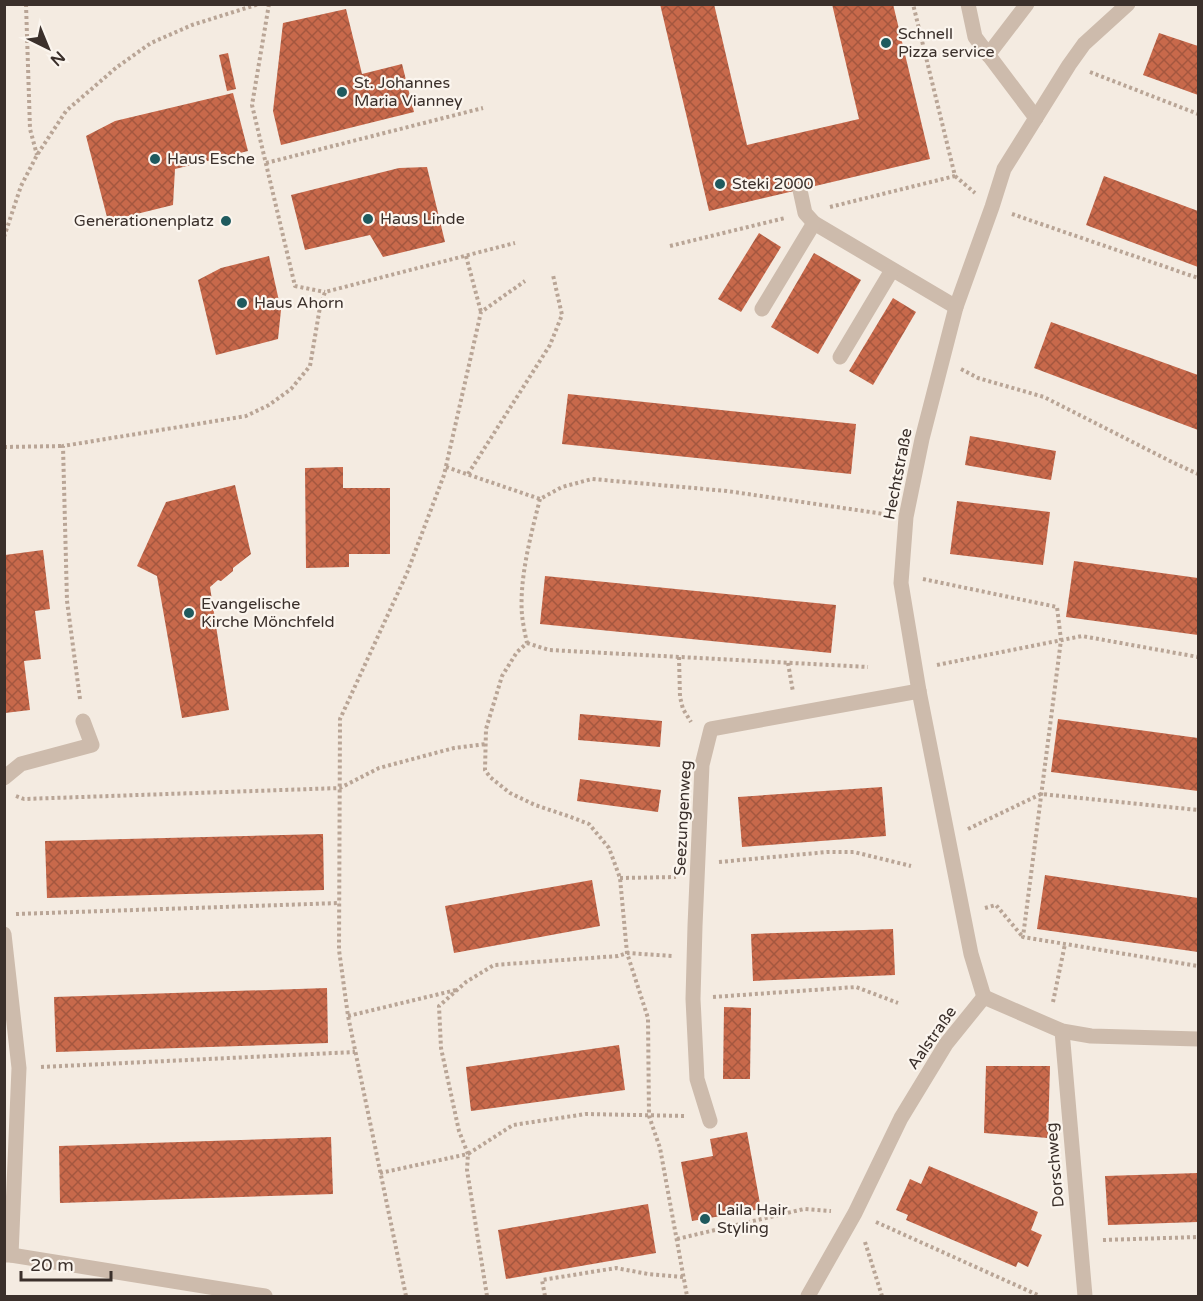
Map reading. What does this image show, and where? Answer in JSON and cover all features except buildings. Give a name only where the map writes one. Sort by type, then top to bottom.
[{"type":"street","points":[[968,4],[975,37],[1036,118]]},
{"type":"street","points":[[988,55],[1027,4]]},
{"type":"street","name":"Hechtstraße","points":[[984,997],[971,954],[919,691],[901,583],[906,517],[922,439],[956,307],[1004,169],[1084,44],[1128,4]]},
{"type":"street","points":[[800,190],[810,218],[956,307]]},
{"type":"street","points":[[762,309],[810,218]]},
{"type":"street","points":[[840,357],[892,270]]},
{"type":"street","name":"Seezungenweg","points":[[709,1118],[697,1079],[693,999],[702,765],[711,729],[919,691]]},
{"type":"street","points":[[4,778],[21,764],[92,745],[83,721]]},
{"type":"street","points":[[4,934],[19,1068],[8,1255],[265,1296]]},
{"type":"street","points":[[984,997],[1062,1031],[1091,1036],[1198,1039]]},
{"type":"street","name":"Aalstraße","points":[[808,1296],[855,1213],[901,1118],[946,1044],[984,997]]},
{"type":"street","name":"Dorschweg","points":[[1062,1031],[1085,1296]]},
{"type":"path","points":[[26,4],[30,129],[37,155]]},
{"type":"path","points":[[4,237],[21,186],[37,155],[66,111],[117,67],[151,43],[192,25],[258,4]]},
{"type":"path","points":[[269,4],[252,105],[295,286],[325,292],[515,243]]},
{"type":"path","points":[[670,246],[810,218],[955,176],[913,4]]},
{"type":"path","points":[[1069,65],[1114,80],[1198,114]]},
{"type":"path","points":[[266,163],[483,108]]},
{"type":"path","points":[[992,207],[1198,278]]},
{"type":"path","points":[[406,1296],[348,1016],[339,950],[340,719],[407,573],[444,475],[481,312],[466,256]]},
{"type":"path","points":[[468,474],[550,345],[562,315],[553,274]]},
{"type":"path","points":[[481,312],[525,281]]},
{"type":"path","points":[[4,447],[63,446],[246,416],[269,405],[291,389],[310,366],[320,307],[325,292]]},
{"type":"path","points":[[943,360],[978,378],[1044,398],[1198,474]]},
{"type":"path","points":[[63,446],[68,601],[83,721]]},
{"type":"path","points":[[446,467],[540,499]]},
{"type":"path","points":[[527,643],[522,615],[522,588],[533,527],[540,499],[562,487],[592,479],[727,491],[906,517]]},
{"type":"path","points":[[901,574],[944,585],[1057,607],[1061,640],[1023,937]]},
{"type":"path","points":[[916,669],[1082,636],[1198,657]]},
{"type":"path","points":[[527,643],[549,650],[868,667]]},
{"type":"path","points":[[527,643],[517,652],[502,676],[486,729],[485,770],[510,793],[589,825],[609,848],[620,878],[627,953],[648,1018],[649,1116],[660,1148],[687,1296]]},
{"type":"path","points":[[679,657],[680,697]]},
{"type":"path","points":[[788,663],[796,713]]},
{"type":"path","points":[[14,795],[24,799],[340,788],[379,768],[454,748],[486,744]]},
{"type":"path","points":[[948,838],[1041,794],[1198,810]]},
{"type":"path","points":[[620,878],[827,852],[854,852],[911,866]]},
{"type":"path","points":[[4,915],[339,903]]},
{"type":"path","points":[[963,913],[996,905],[1023,937],[1198,966]]},
{"type":"path","points":[[1056,987],[1065,944]]},
{"type":"path","points":[[486,1296],[467,1170],[468,1154],[459,1131],[441,1048],[439,1006],[466,982],[494,965],[618,956],[627,953],[695,957]]},
{"type":"path","points":[[693,999],[856,987],[898,1003]]},
{"type":"path","points":[[348,1016],[457,990]]},
{"type":"path","points":[[19,1068],[355,1052]]},
{"type":"path","points":[[380,1173],[468,1154],[513,1125],[586,1114],[709,1118]]},
{"type":"path","points":[[676,1239],[804,1209],[855,1213],[1040,1296]]},
{"type":"path","points":[[855,1213],[882,1296]]},
{"type":"path","points":[[1080,1241],[1198,1238]]},
{"type":"path","points":[[545,1296],[542,1280],[616,1268],[683,1277]]},
{"type":"place","name":"Schnell Pizza service","points":[[886,43]]},
{"type":"place","name":"St. Johannes Maria Vianney","points":[[342,92]]},
{"type":"place","name":"Haus Esche","points":[[155,159]]},
{"type":"place","name":"Steki 2000","points":[[720,184]]},
{"type":"place","name":"Haus Linde","points":[[368,219]]},
{"type":"place","name":"Generationenplatz","points":[[226,221]]},
{"type":"place","name":"Haus Ahorn","points":[[242,303]]},
{"type":"place","name":"Evangelische Kirche Mönchfeld","points":[[189,613]]},
{"type":"place","name":"Laila Hair Styling","points":[[705,1219]]}]
